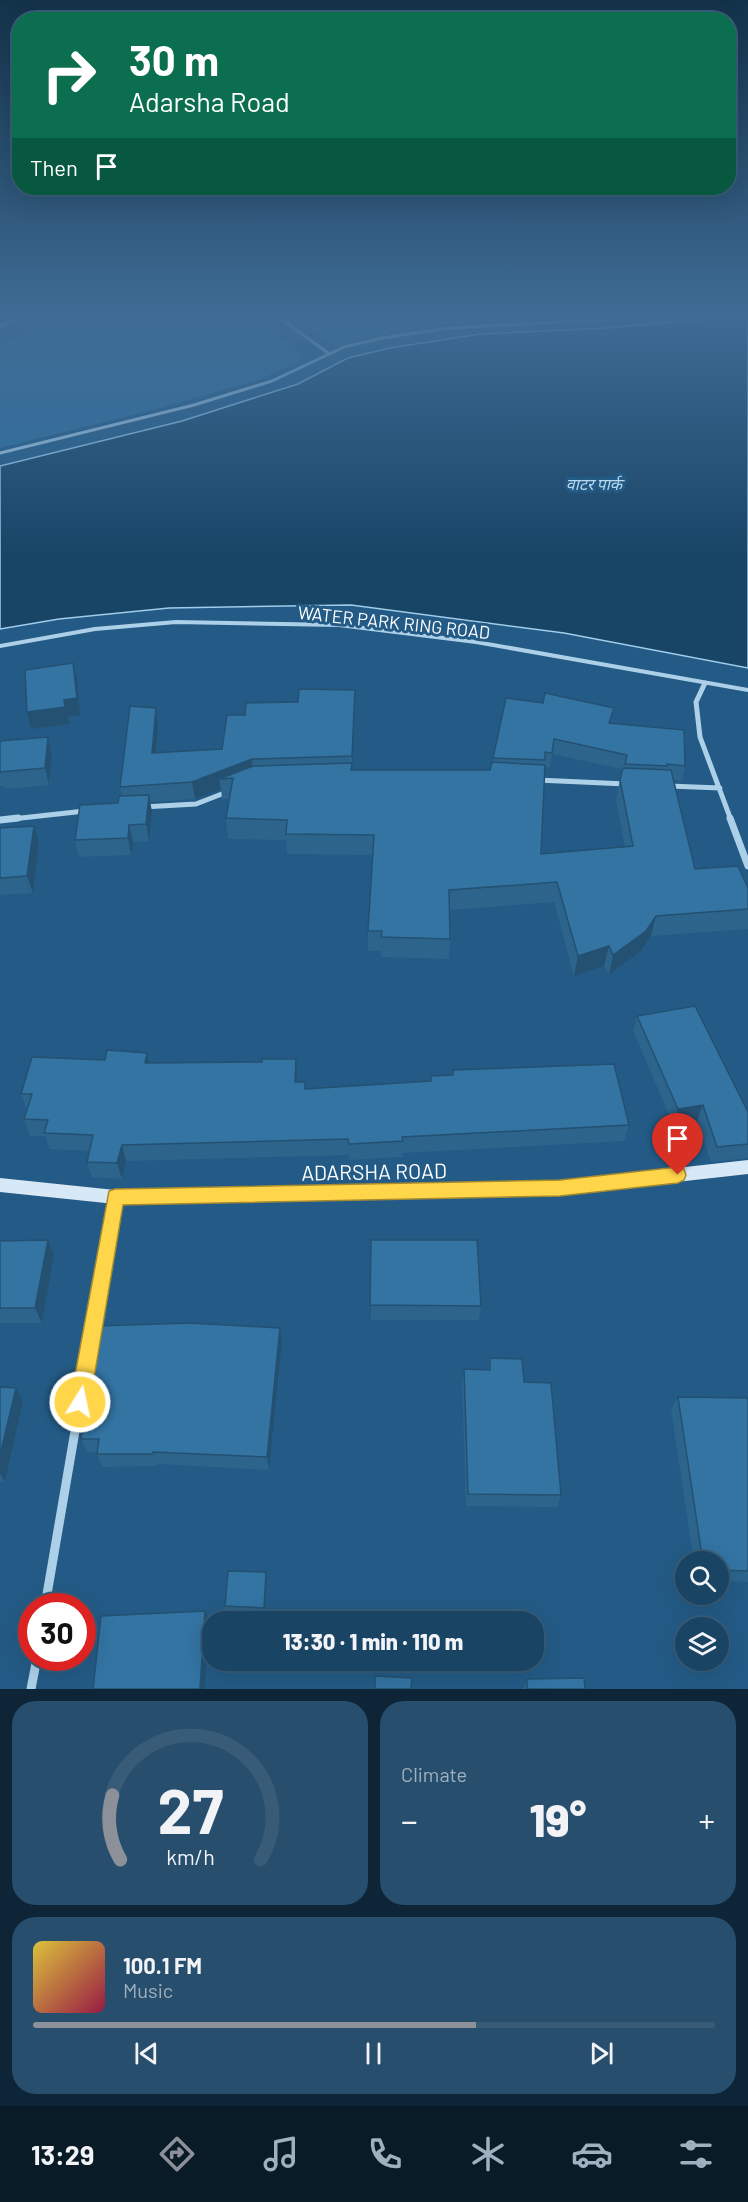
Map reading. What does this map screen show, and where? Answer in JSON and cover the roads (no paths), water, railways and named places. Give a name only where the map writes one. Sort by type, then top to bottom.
[{"type":"main road","name":"ADARSHA ROAD","points":[[0,1185],[115,1197],[560,1188],[748,1167]]},
{"type":"street","points":[[705,683],[696,702],[700,737],[748,866]]},
{"type":"street","points":[[533,780],[638,784]]},
{"type":"street","points":[[661,786],[720,788]]},
{"type":"street","points":[[141,807],[196,804],[235,789]]},
{"type":"street","points":[[0,820],[96,810]]},
{"type":"street","points":[[47,1593],[115,1197]]},
{"type":"street","points":[[31,1689],[34,1671]]},
{"type":"lane","points":[[0,453],[217,398]]},
{"type":"lane","name":"WATER PARK RING ROAD","points":[[0,646],[95,628],[176,621],[339,625],[476,642],[748,690]]},
{"type":"water","name":"वाटर पार्क","points":[[255,398],[748,398],[748,668],[564,633],[351,605],[169,608],[59,619],[0,629],[0,466],[182,421]]}]
